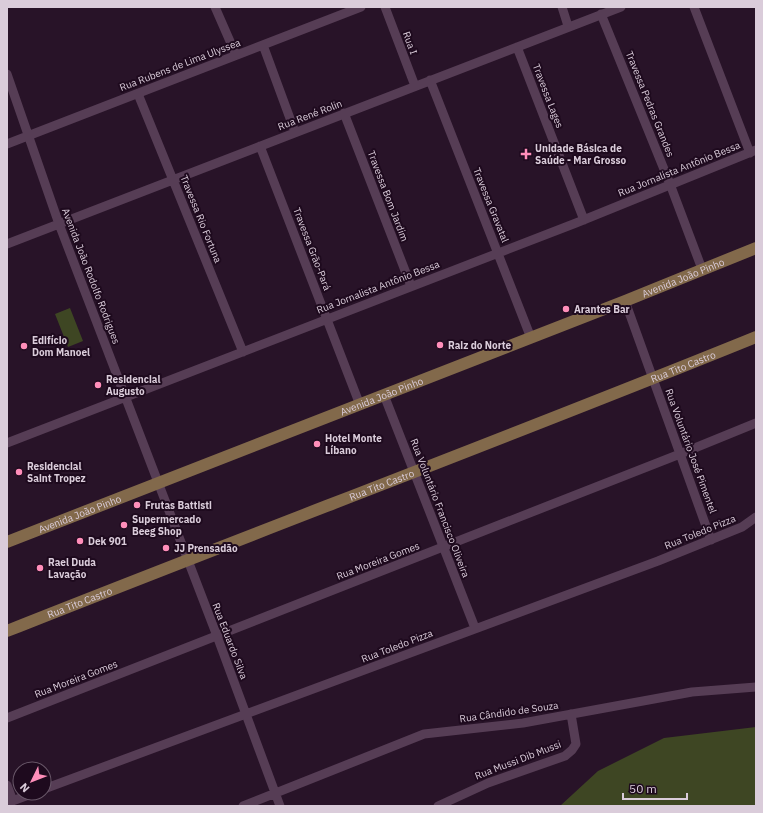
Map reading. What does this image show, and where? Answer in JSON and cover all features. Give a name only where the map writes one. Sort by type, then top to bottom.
[{"type":"main road","name":"Avenida João Pinho","points":[[7,542],[531,338],[756,248]]},
{"type":"main road","name":"Rua Tito Castro","points":[[7,631],[187,559],[653,379],[756,337]]},
{"type":"street","points":[[215,7],[236,55]]},
{"type":"street","name":"Rua Rubens de Lima Ulyssea","points":[[7,144],[263,45],[336,11],[361,7]]},
{"type":"street","name":"Rua I","points":[[386,7],[415,86]]},
{"type":"street","points":[[562,7],[568,26]]},
{"type":"street","name":"Rua René Rolin","points":[[7,244],[568,26],[621,7]]},
{"type":"street","points":[[694,7],[753,152]]},
{"type":"street","name":"Travessa Pedras Grandes","points":[[602,14],[670,184],[702,269]]},
{"type":"street","points":[[263,45],[295,132]]},
{"type":"street","name":"Travessa Lages","points":[[517,47],[584,220]]},
{"type":"street","name":"Avenida João Rodolfo Rodrigues","points":[[7,74],[27,136],[59,224],[158,484]]},
{"type":"street","name":"Travessa Gravatal","points":[[430,80],[531,338]]},
{"type":"street","name":"Travessa Rio Fortuna","points":[[138,94],[243,352]]},
{"type":"street","name":"Travessa Bom Jardim","points":[[344,113],[411,286]]},
{"type":"street","name":"Travessa Grão-Pará","points":[[260,146],[360,405]]},
{"type":"street","name":"Rua Jornalista Antônio Bessa","points":[[9,442],[584,220],[670,184],[753,152]]},
{"type":"street","name":"Rua Voluntário José Pimentel","points":[[625,301],[711,540]]},
{"type":"street","name":"Rua Voluntário Francisco Oliveira","points":[[384,395],[475,628]]},
{"type":"street","name":"Rua Moreira Gomes","points":[[7,718],[756,423]]},
{"type":"street","points":[[7,432],[9,442]]},
{"type":"street","name":"Rua Eduardo Silva","points":[[158,484],[217,636],[280,806]]},
{"type":"street","name":"Rua Toledo Pizza","points":[[52,786],[711,540],[742,527],[756,517]]},
{"type":"street","name":"Rua Cândido de Souza","points":[[242,806],[424,734],[523,723],[692,692],[756,687]]},
{"type":"street","name":"Rua Mussi Dib Mussi","points":[[438,806],[488,783],[565,756],[576,744],[571,714]]},
{"type":"street","points":[[7,785],[10,802]]},
{"type":"green space","points":[[70,308],[83,341],[68,347],[55,314]]},
{"type":"green space","points":[[756,727],[756,806],[560,806],[598,771],[664,738]]},
{"type":"place","name":"Unidade Básica de Saúde - Mar Grosso","points":[[526,154]]},
{"type":"place","name":"Arantes Bar","points":[[566,309]]},
{"type":"place","name":"Raiz do Norte","points":[[440,345]]},
{"type":"place","name":"Edifício Dom Manoel","points":[[24,346]]},
{"type":"place","name":"Residencial Augusto","points":[[98,385]]},
{"type":"place","name":"Hotel Monte Líbano","points":[[317,444]]},
{"type":"place","name":"Residencial Saint Tropez","points":[[19,472]]},
{"type":"place","name":"Frutas Battisti","points":[[137,505]]},
{"type":"place","name":"Supermercado Beeg Shop","points":[[124,525]]},
{"type":"place","name":"Dek 901","points":[[80,541]]},
{"type":"place","name":"JJ Prensadão","points":[[166,548]]},
{"type":"place","name":"Rael Duda Lavação","points":[[40,568]]}]
